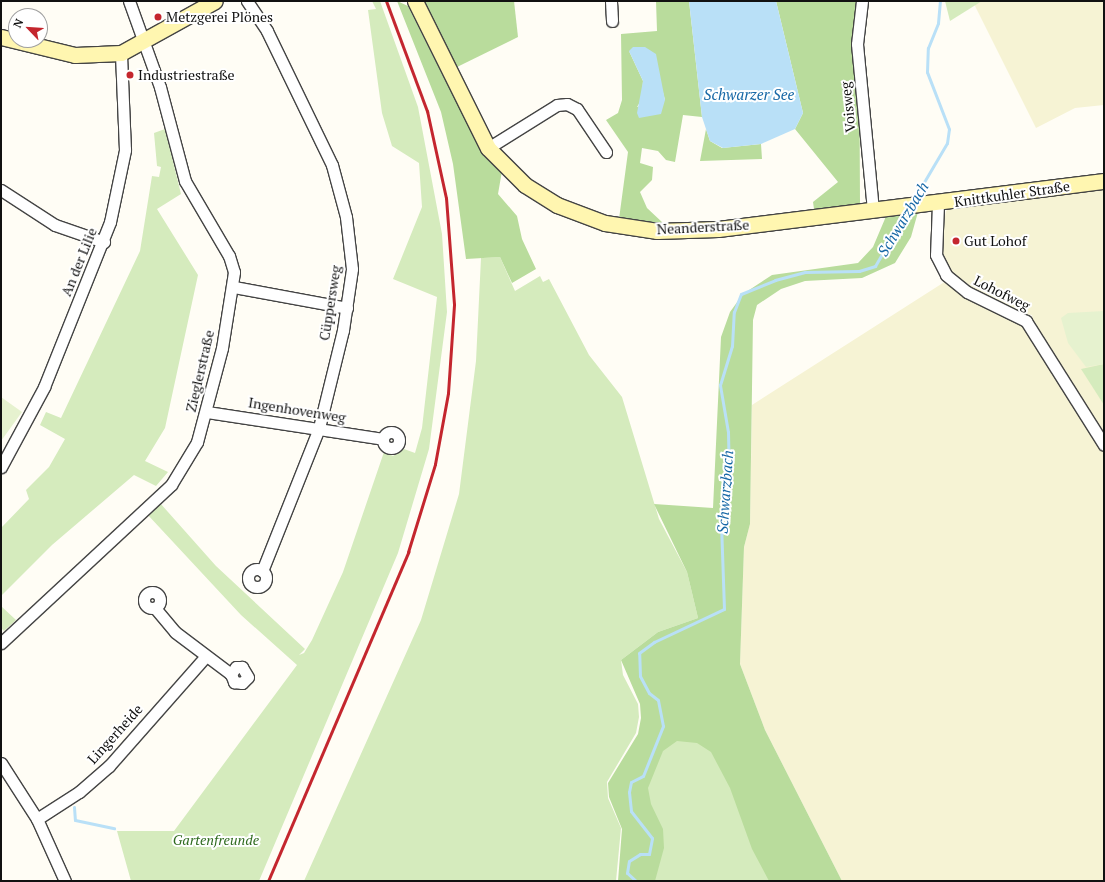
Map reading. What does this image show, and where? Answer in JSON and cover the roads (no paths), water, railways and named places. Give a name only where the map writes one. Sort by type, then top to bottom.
[{"type":"street","name":"Zieglerstraße","points":[[1,643],[171,485],[190,458],[207,412],[234,287],[229,256],[186,181],[160,87],[129,1]]},
{"type":"street","points":[[1,38],[75,55],[121,53],[144,43],[216,1]]},
{"type":"street","name":"Cüppersweg","points":[[247,1],[267,31],[332,165],[350,244],[352,269],[347,308],[318,428],[262,571]]},
{"type":"street","name":"Neanderstraße","points":[[415,1],[488,148],[525,185],[557,205],[605,223],[657,231],[718,229],[919,206]]},
{"type":"street","points":[[611,1],[612,21]]},
{"type":"street","name":"Voisweg","points":[[862,1],[857,44],[872,211]]},
{"type":"street","name":"An der Lilie","points":[[1,467],[44,388],[104,242],[122,175],[125,150],[121,53]]},
{"type":"street","points":[[488,148],[557,105],[567,104],[577,110],[606,152]]},
{"type":"street","name":"Knittkuhler Straße","points":[[919,206],[1104,181]]},
{"type":"street","points":[[1,190],[55,225],[104,242]]},
{"type":"street","name":"Lohofweg","points":[[938,204],[936,255],[946,276],[967,292],[1026,321],[1104,444]]},
{"type":"street","points":[[234,287],[347,308]]},
{"type":"street","name":"Ingenhovenweg","points":[[207,412],[383,439]]},
{"type":"street","points":[[155,608],[159,617],[205,657],[231,674]]},
{"type":"street","name":"Lingerheide","points":[[38,819],[79,792],[109,766],[205,657]]},
{"type":"street","points":[[1,763],[38,819],[65,881]]},
{"type":"water","name":"Schwarzer See","points":[[689,1],[776,1],[803,113],[795,129],[761,144],[723,148],[710,141],[702,117]]},
{"type":"water","points":[[633,47],[645,47],[656,54],[665,100],[661,114],[639,118],[637,113],[643,81],[629,51]]},
{"type":"waterway","name":"Schwarzbach","points":[[914,199],[947,143],[949,129],[927,72],[928,48],[938,23],[940,1]]},
{"type":"waterway","name":"Schwarzbach","points":[[636,881],[627,873],[629,861],[640,854],[649,854],[652,838],[631,811],[629,792],[631,782],[643,776],[663,726],[658,700],[649,693],[640,676],[639,653],[654,642],[724,609],[721,522],[729,480],[728,432],[720,385],[732,346],[734,312],[741,294],[775,280],[805,272],[859,271],[875,266],[907,211]]},
{"type":"waterway","points":[[74,807],[75,820],[114,828]]},
{"type":"railway","points":[[268,881],[408,552],[435,464],[448,393],[454,304],[446,198],[427,111],[386,1]]},
{"type":"place","name":"Metzgerei Plönes","points":[[158,17]]},
{"type":"place","name":"Industriestraße","points":[[130,75]]},
{"type":"place","name":"Gut Lohof","points":[[956,241]]},
{"type":"park label","name":"Gartenfreunde","points":[[216,840]]}]
